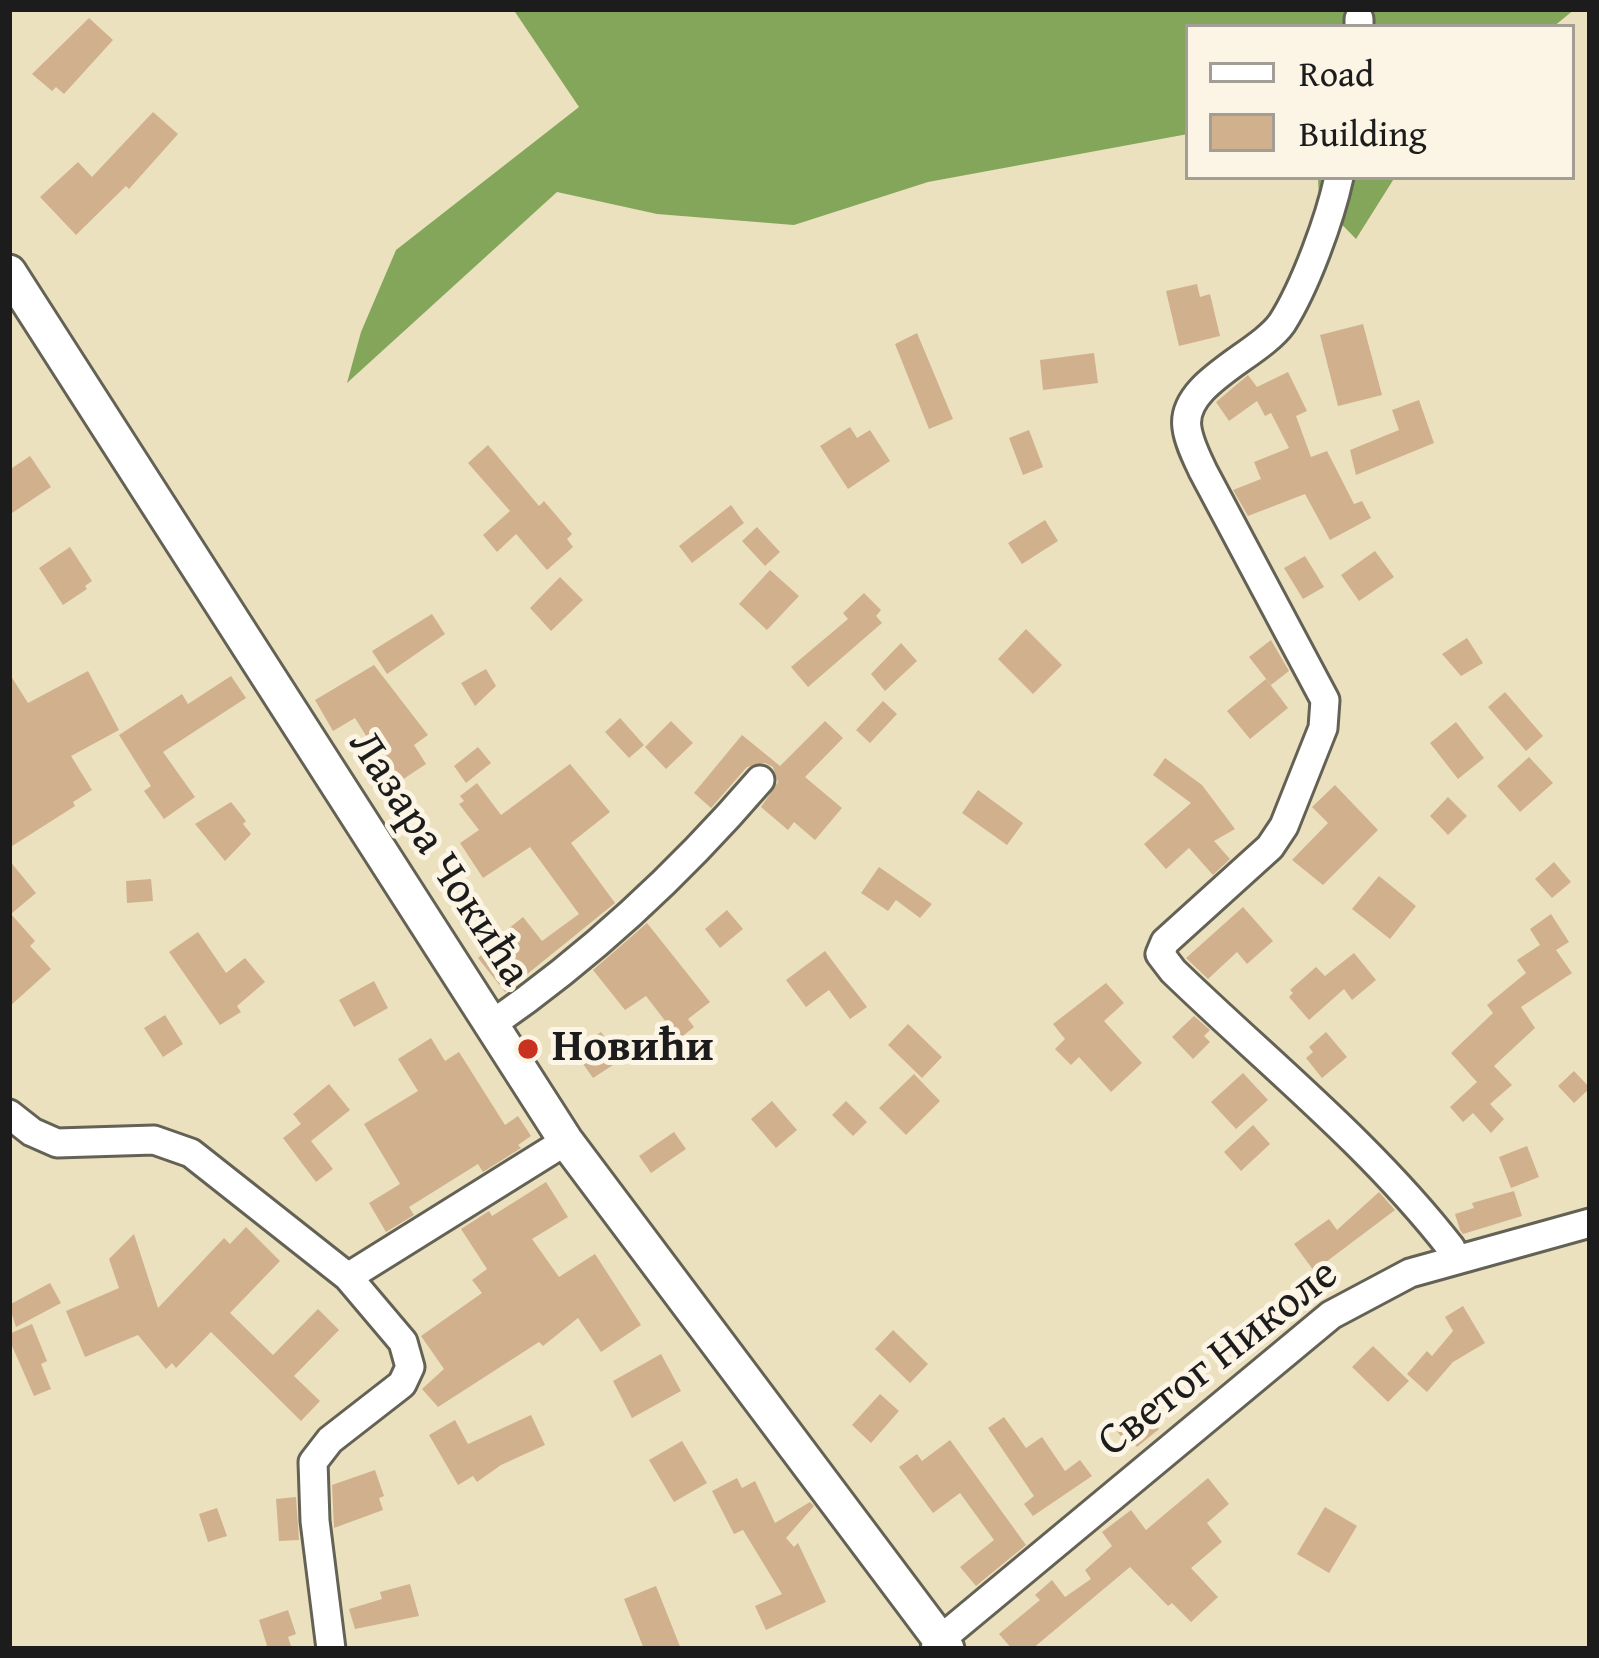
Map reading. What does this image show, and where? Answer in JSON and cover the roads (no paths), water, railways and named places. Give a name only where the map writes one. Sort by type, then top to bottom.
[{"type":"street","points":[[1338,180],[1331,212],[1282,323],[1199,390],[1186,418],[1203,471],[1325,700],[1325,722],[1284,826],[1270,847],[1166,942],[1160,954],[1408,1198],[1447,1243],[1453,1258]]},
{"type":"street","name":"Лазара Чокића","points":[[9,272],[566,1141],[941,1646]]},
{"type":"street","points":[[491,1024],[629,917],[760,780]]},
{"type":"street","points":[[9,1114],[57,1143],[154,1140],[191,1153],[348,1276],[403,1342],[410,1366],[402,1384],[330,1440],[313,1462],[315,1521],[331,1649]]},
{"type":"street","points":[[348,1276],[566,1141]]},
{"type":"street","name":"Светог Николе","points":[[941,1646],[1331,1315],[1371,1291],[1453,1258],[1590,1223]]},
{"type":"place","name":"Новићи","points":[[528,1049]]}]
